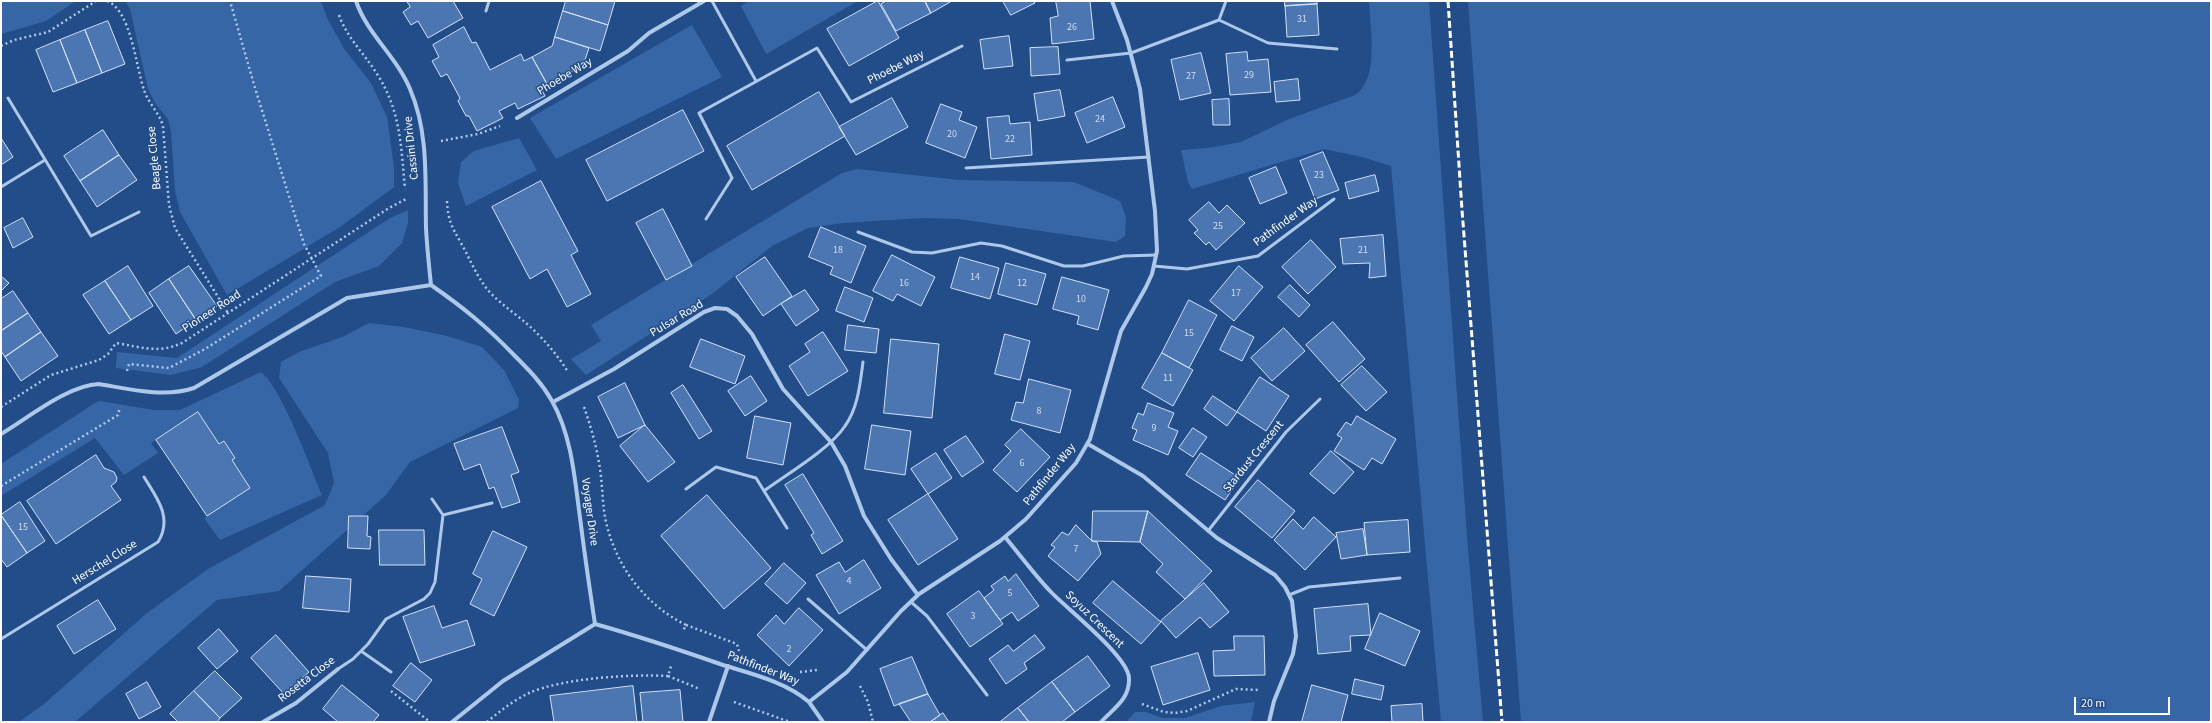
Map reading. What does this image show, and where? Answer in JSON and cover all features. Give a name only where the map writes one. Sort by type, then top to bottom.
[{"type":"street","name":"Cassini Drive","points":[[356,1],[368,26],[410,87],[417,107],[424,143],[431,286]]},
{"type":"street","name":"Phoebe Way","points":[[517,118],[628,51],[649,33],[704,1]]},
{"type":"street","name":"Pathfinder Way","points":[[595,624],[643,637],[728,666],[791,689],[809,702],[847,672],[918,595],[1005,537],[1026,519],[1063,480],[1088,444],[1095,426],[1121,331],[1146,287],[1154,266],[1156,255],[1155,211],[1140,89],[1130,53],[1112,1]]},
{"type":"street","points":[[1,434],[79,386],[99,384],[170,393],[194,388],[347,298],[431,286]]},
{"type":"street","name":"Voyager Drive","points":[[431,286],[469,312],[491,331],[533,374],[553,402],[565,434],[575,477],[595,624]]},
{"type":"street","name":"Pulsar Road","points":[[553,402],[621,365],[700,314],[712,309],[721,308],[732,311],[743,323],[783,389],[831,442],[845,466],[866,521],[918,595]]},
{"type":"street","points":[[1088,444],[1143,476],[1208,531],[1275,575],[1289,595],[1295,618],[1296,636],[1294,654],[1277,693],[1268,722]]},
{"type":"street","name":"Soyuz Crescent","points":[[1005,537],[1050,590],[1121,659],[1129,676],[1129,686],[1119,705],[1101,722]]},
{"type":"street","points":[[452,722],[503,681],[595,624]]},
{"type":"street","points":[[709,722],[728,666]]},
{"type":"street","name":"Rosetta Close","points":[[263,722],[296,703],[338,669]]},
{"type":"street","points":[[809,702],[823,722]]},
{"type":"lane","points":[[486,11],[489,1]]},
{"type":"lane","points":[[712,1],[756,81]]},
{"type":"lane","points":[[1219,20],[1226,1]]},
{"type":"lane","points":[[1067,60],[1130,53],[1219,20],[1268,43],[1337,48]]},
{"type":"lane","name":"Phoebe Way","points":[[706,219],[732,178],[699,113],[817,48],[851,102],[962,46]]},
{"type":"lane","points":[[8,98],[91,236],[138,212]]},
{"type":"lane","points":[[966,168],[1149,157]]},
{"type":"lane","points":[[1,187],[45,160]]},
{"type":"lane","name":"Pathfinder Way","points":[[1154,266],[1187,269],[1258,256],[1334,199]]},
{"type":"lane","points":[[858,232],[912,252],[932,253],[981,244],[995,245],[1064,266],[1083,266],[1124,256],[1156,255]]},
{"type":"lane","points":[[764,491],[831,442],[845,427],[853,410],[863,362]]},
{"type":"lane","name":"Stardust Crescent","points":[[1208,531],[1286,432],[1320,399]]},
{"type":"lane","points":[[686,489],[716,466],[756,478],[787,528]]},
{"type":"lane","name":"Herschel Close","points":[[1,639],[158,542],[163,534],[165,520],[162,508],[144,477]]},
{"type":"lane","points":[[432,499],[443,515],[492,503]]},
{"type":"lane","name":"Rosetta Close","points":[[338,669],[361,651],[377,634],[386,618],[424,599],[430,592],[435,582],[443,515]]},
{"type":"lane","points":[[1289,595],[1309,588],[1400,578]]},
{"type":"lane","points":[[808,599],[867,650]]},
{"type":"lane","points":[[911,602],[927,616],[987,695]]},
{"type":"lane","points":[[361,651],[390,672]]},
{"type":"path","points":[[1,46],[14,40],[48,32],[96,1]]},
{"type":"path","name":"Beagle Close","points":[[107,1],[115,6],[125,22],[144,91],[163,126],[169,205],[175,228],[228,313]]},
{"type":"path","points":[[1,486],[118,415],[129,364],[169,368],[204,349],[321,276],[304,244],[255,88],[230,1]]},
{"type":"path","points":[[339,14],[343,26],[377,73],[393,103],[400,130],[406,199]]},
{"type":"path","points":[[424,143],[478,134],[517,118]]},
{"type":"path","name":"Pioneer Road","points":[[1,406],[51,374],[99,360],[108,354],[116,343],[154,350],[168,350],[182,343],[406,199],[426,196]]},
{"type":"path","points":[[686,625],[737,644],[741,655]]},
{"type":"path","points":[[797,672],[820,670]]},
{"type":"path","points":[[390,672],[382,684],[430,722]]},
{"type":"path","points":[[668,676],[790,722]]},
{"type":"path","points":[[1125,696],[1149,707],[1175,713],[1187,711],[1236,689],[1277,693]]},
{"type":"shaded area","points":[[1,1],[76,1],[46,21],[1,34]]},
{"type":"shaded area","points":[[125,1],[321,1],[328,20],[345,50],[371,83],[387,117],[394,167],[394,187],[340,227],[227,295],[180,212],[175,191],[171,131],[168,119],[155,103],[148,89],[130,9]]},
{"type":"shaded area","points":[[749,1],[858,1],[766,54],[741,6]]},
{"type":"shaded area","points":[[1369,1],[1429,1],[1468,550],[1483,722],[1441,722],[1391,166],[1362,157],[1324,149],[1192,189],[1188,182],[1181,150],[1208,148],[1241,142],[1289,119],[1355,95],[1363,87],[1368,77],[1371,65],[1372,38]]},
{"type":"shaded area","points":[[1468,1],[2211,1],[2211,722],[1521,722]]},
{"type":"shaded area","points":[[692,25],[722,77],[556,159],[530,118]]},
{"type":"shaded area","points":[[519,138],[537,170],[466,206],[458,183],[461,162],[474,151]]},
{"type":"shaded area","points":[[857,169],[960,180],[1074,182],[1120,201],[1126,217],[1125,236],[1116,242],[959,219],[922,218],[843,223],[808,228],[772,246],[712,294],[586,375],[571,359],[601,341],[591,325],[842,173]]},
{"type":"shaded area","points":[[408,210],[408,223],[402,243],[379,266],[335,282],[202,367],[171,375],[116,368],[117,352],[177,358],[390,218]]},
{"type":"shaded area","points":[[369,323],[404,327],[447,336],[482,347],[504,370],[519,400],[518,408],[410,462],[386,495],[279,591],[217,600],[75,722],[19,722],[44,704],[147,613],[208,569],[325,505],[334,483],[328,453],[279,378],[281,362],[299,352],[342,337]]},
{"type":"shaded area","points":[[261,372],[278,394],[295,429],[322,495],[220,540],[204,518],[250,488],[232,460],[235,458],[223,441],[219,444],[198,412],[151,443],[158,453],[124,475],[95,438],[1,496],[1,464],[95,403],[100,401],[154,410],[180,410]]},
{"type":"shaded area","points":[[1255,702],[1251,722],[1126,722],[1135,712],[1146,712],[1162,718],[1185,718],[1221,706]]},
{"type":"building","points":[[407,1],[453,1],[463,18],[428,38],[418,21],[411,25],[403,12],[410,7]]},
{"type":"building","points":[[566,1],[615,1],[608,25],[563,11]]},
{"type":"building","points":[[878,1],[899,38],[849,66],[827,29]]},
{"type":"building","points":[[887,1],[925,1],[931,13],[896,31],[881,4]]},
{"type":"building","points":[[925,1],[952,1],[931,13]]},
{"type":"building","points":[[1003,1],[1034,1],[1035,3],[1011,15]]},
{"type":"building","points":[[1056,1],[1090,1],[1094,39],[1052,44],[1050,18],[1058,16]]},
{"type":"building","points":[[1285,1],[1317,1],[1317,4],[1285,6]]},
{"type":"building","points":[[1317,4],[1319,35],[1287,37],[1285,6]]},
{"type":"building","points":[[563,11],[608,25],[600,51],[555,37]]},
{"type":"building","points":[[108,21],[125,64],[102,73],[85,30]]},
{"type":"building","points":[[464,27],[472,43],[476,42],[490,70],[521,54],[524,61],[532,57],[547,84],[541,88],[545,96],[518,109],[515,103],[499,111],[503,118],[477,131],[469,116],[466,116],[458,101],[460,98],[447,74],[441,77],[432,61],[439,57],[433,45]]},
{"type":"building","points":[[85,30],[102,73],[77,83],[60,40]]},
{"type":"building","points":[[1009,36],[1013,66],[984,69],[980,40]]},
{"type":"building","points":[[555,37],[589,48],[583,66],[547,84],[532,57],[552,46]]},
{"type":"building","points":[[60,40],[77,83],[53,92],[36,50]]},
{"type":"building","points":[[1058,47],[1060,74],[1031,76],[1030,48]]},
{"type":"building","points":[[1247,52],[1248,61],[1268,59],[1271,92],[1230,95],[1226,54]]},
{"type":"building","points":[[1201,53],[1211,93],[1180,100],[1171,60]]},
{"type":"building","points":[[1298,79],[1300,100],[1276,102],[1274,82]]},
{"type":"building","points":[[1060,90],[1065,116],[1038,121],[1034,94]]},
{"type":"building","points":[[819,92],[845,136],[752,190],[727,146]]},
{"type":"building","points":[[1113,97],[1125,127],[1087,143],[1075,113]]},
{"type":"building","points":[[892,98],[908,127],[856,155],[839,127]]},
{"type":"building","points":[[1229,99],[1230,125],[1213,125],[1212,100]]},
{"type":"building","points":[[941,104],[962,112],[959,120],[977,127],[965,158],[926,143]]},
{"type":"building","points":[[683,110],[704,151],[607,201],[586,160]]},
{"type":"building","points":[[1009,116],[1010,124],[1030,122],[1032,155],[991,159],[987,118]]},
{"type":"building","points":[[103,130],[119,155],[80,181],[64,156]]},
{"type":"building","points":[[1,138],[13,157],[1,165]]},
{"type":"building","points":[[1323,152],[1339,190],[1315,199],[1300,161]]},
{"type":"building","points":[[119,155],[137,180],[97,207],[80,181]]},
{"type":"building","points":[[1276,167],[1287,193],[1260,204],[1249,178]]},
{"type":"building","points":[[1375,175],[1379,191],[1349,199],[1345,183]]},
{"type":"building","points":[[541,181],[578,251],[571,255],[591,294],[567,307],[547,269],[530,279],[492,207]]},
{"type":"building","points":[[1209,202],[1219,213],[1227,205],[1245,223],[1216,250],[1209,242],[1206,245],[1194,233],[1198,230],[1189,220]]},
{"type":"building","points":[[663,209],[692,266],[666,280],[636,223]]},
{"type":"building","points":[[23,218],[33,237],[13,248],[4,228]]},
{"type":"building","points":[[821,227],[866,246],[851,283],[830,274],[833,267],[809,257]]},
{"type":"building","points":[[1383,235],[1386,276],[1369,278],[1370,263],[1343,264],[1340,239]]},
{"type":"building","points":[[1311,240],[1336,267],[1308,294],[1282,267]]},
{"type":"building","points":[[892,255],[935,277],[921,306],[897,294],[893,301],[873,291]]},
{"type":"building","points":[[765,257],[792,296],[763,316],[736,277]]},
{"type":"building","points":[[960,257],[999,268],[990,299],[951,288]]},
{"type":"building","points":[[1006,263],[1046,274],[1037,305],[998,294]]},
{"type":"building","points":[[128,266],[153,306],[131,320],[105,281]]},
{"type":"building","points":[[189,266],[217,306],[196,320],[169,279]]},
{"type":"building","points":[[1239,266],[1263,287],[1234,321],[1210,301]]},
{"type":"building","points":[[1,276],[9,283],[1,291]]},
{"type":"building","points":[[1062,277],[1109,290],[1098,330],[1077,324],[1079,316],[1053,309]]},
{"type":"building","points":[[169,279],[196,320],[176,334],[149,293]]},
{"type":"building","points":[[105,281],[131,320],[109,334],[83,295]]},
{"type":"building","points":[[1290,285],[1310,305],[1299,317],[1278,297]]},
{"type":"building","points":[[845,287],[873,298],[864,322],[836,311]]},
{"type":"building","points":[[805,290],[819,310],[796,326],[781,304]]},
{"type":"building","points":[[13,291],[28,313],[1,331],[1,299]]},
{"type":"building","points":[[1189,300],[1217,315],[1189,368],[1162,353]]},
{"type":"building","points":[[28,313],[41,332],[5,357],[1,351],[1,331]]},
{"type":"building","points":[[1333,322],[1365,359],[1339,382],[1306,345]]},
{"type":"building","points":[[848,325],[879,329],[876,353],[845,350]]},
{"type":"building","points":[[1232,326],[1254,337],[1242,361],[1220,350]]},
{"type":"building","points":[[1284,328],[1305,351],[1272,381],[1251,358]]},
{"type":"building","points":[[41,332],[58,356],[21,381],[5,357]]},
{"type":"building","points":[[823,332],[848,371],[808,396],[789,366],[810,352],[805,344]]},
{"type":"building","points":[[1005,334],[1030,341],[1020,380],[995,374]]},
{"type":"building","points":[[701,339],[745,356],[735,384],[690,367]]},
{"type":"building","points":[[891,339],[939,344],[932,418],[884,413]]},
{"type":"building","points":[[1162,353],[1193,370],[1173,406],[1142,388]]},
{"type":"building","points":[[1362,366],[1387,392],[1366,411],[1341,385]]},
{"type":"building","points":[[751,376],[767,401],[745,416],[728,391]]},
{"type":"building","points":[[1260,377],[1289,396],[1266,431],[1237,412]]},
{"type":"building","points":[[1029,379],[1071,390],[1060,433],[1011,420],[1016,402],[1023,403]]},
{"type":"building","points":[[625,383],[645,425],[618,438],[598,397]]},
{"type":"building","points":[[683,385],[712,431],[699,439],[671,393]]},
{"type":"building","points":[[1213,396],[1237,412],[1227,426],[1204,409]]},
{"type":"building","points":[[1148,403],[1174,413],[1168,427],[1178,431],[1168,455],[1133,440],[1137,430],[1132,428],[1138,413],[1143,415]]},
{"type":"building","points":[[198,412],[219,444],[224,441],[235,458],[232,460],[250,488],[207,516],[156,440]]},
{"type":"building","points":[[755,416],[791,423],[783,465],[747,458]]},
{"type":"building","points":[[1357,416],[1396,439],[1382,464],[1372,458],[1364,470],[1334,451],[1342,438],[1337,435],[1346,422],[1351,425]]},
{"type":"building","points":[[645,425],[675,462],[648,482],[620,446]]},
{"type":"building","points":[[872,425],[911,431],[905,475],[865,469]]},
{"type":"building","points":[[502,427],[519,472],[511,475],[520,502],[502,508],[494,487],[489,489],[480,464],[464,470],[454,444]]},
{"type":"building","points":[[1193,428],[1207,437],[1193,457],[1179,448]]},
{"type":"building","points":[[1021,429],[1050,457],[1017,492],[993,470],[1011,451],[1005,445]]},
{"type":"building","points":[[966,436],[984,462],[962,477],[944,450]]},
{"type":"building","points":[[1331,451],[1354,472],[1334,494],[1310,474]]},
{"type":"building","points":[[936,453],[952,478],[928,494],[911,469]]},
{"type":"building","points":[[1201,453],[1240,478],[1225,500],[1186,475]]},
{"type":"building","points":[[96,455],[104,468],[114,472],[117,478],[116,482],[111,486],[121,500],[56,544],[27,501]]},
{"type":"building","points":[[803,474],[843,541],[822,554],[811,535],[814,533],[785,485]]},
{"type":"building","points":[[1258,480],[1295,511],[1272,538],[1235,507]]},
{"type":"building","points":[[928,494],[958,539],[918,565],[888,520]]},
{"type":"building","points":[[707,495],[771,568],[724,609],[661,536]]},
{"type":"building","points":[[20,502],[45,541],[27,553],[1,515]]},
{"type":"building","points":[[1093,511],[1148,511],[1140,542],[1092,541]]},
{"type":"building","points":[[1148,511],[1212,571],[1185,599],[1156,572],[1163,564],[1140,542]]},
{"type":"building","points":[[1,515],[27,553],[7,567],[1,559]]},
{"type":"building","points":[[349,516],[368,516],[367,536],[371,537],[370,549],[348,548]]},
{"type":"building","points":[[1314,517],[1336,537],[1305,570],[1274,540],[1293,519],[1303,529]]},
{"type":"building","points":[[1408,520],[1410,552],[1367,555],[1364,523]]},
{"type":"building","points":[[1076,525],[1092,541],[1097,542],[1101,554],[1078,581],[1048,556],[1055,547],[1051,545],[1062,532],[1068,535]]},
{"type":"building","points":[[1363,529],[1367,555],[1341,559],[1336,533]]},
{"type":"building","points":[[379,530],[424,530],[425,565],[380,565]]},
{"type":"building","points":[[493,531],[527,547],[494,616],[470,604],[482,579],[473,574]]},
{"type":"building","points":[[864,560],[881,588],[839,614],[816,575],[839,562],[845,572]]},
{"type":"building","points":[[784,563],[806,583],[787,604],[765,584]]},
{"type":"building","points":[[1016,574],[1039,606],[1018,621],[1012,612],[1000,620],[984,598],[994,590],[991,586],[1005,576],[1008,581]]},
{"type":"building","points":[[306,576],[351,579],[349,612],[303,608]]},
{"type":"building","points":[[1113,581],[1161,622],[1141,644],[1093,603]]},
{"type":"building","points":[[1204,583],[1229,612],[1210,628],[1200,617],[1176,638],[1161,621]]},
{"type":"building","points":[[979,591],[1003,624],[970,647],[947,614]]},
{"type":"building","points":[[98,600],[116,629],[74,654],[57,626]]},
{"type":"building","points":[[1368,604],[1371,635],[1350,636],[1351,651],[1318,654],[1314,609]]},
{"type":"building","points":[[434,606],[442,628],[467,620],[475,645],[420,663],[403,617]]},
{"type":"building","points":[[799,608],[823,630],[789,666],[757,635],[776,615],[784,624]]},
{"type":"building","points":[[1380,613],[1420,631],[1405,666],[1365,649]]},
{"type":"building","points":[[219,629],[238,651],[217,669],[198,648]]},
{"type":"building","points":[[276,635],[309,672],[284,694],[251,658]]},
{"type":"building","points":[[1035,635],[1045,648],[1024,663],[1027,669],[1006,684],[989,659],[1008,645],[1013,651]]},
{"type":"building","points":[[1234,636],[1264,636],[1265,675],[1214,676],[1213,651],[1234,650]]},
{"type":"building","points":[[1198,653],[1210,690],[1163,705],[1151,667]]},
{"type":"building","points":[[1088,656],[1110,686],[1075,712],[1052,682]]},
{"type":"building","points":[[912,657],[928,694],[894,706],[880,669]]},
{"type":"building","points":[[411,663],[432,680],[415,702],[393,686]]},
{"type":"building","points":[[215,671],[242,698],[220,718],[194,691]]},
{"type":"building","points":[[1355,679],[1384,686],[1381,700],[1352,694]]},
{"type":"building","points":[[147,682],[161,707],[139,719],[126,694]]},
{"type":"building","points":[[1052,682],[1075,712],[1062,722],[1029,722],[1018,708]]},
{"type":"building","points":[[342,685],[379,715],[373,722],[338,722],[323,709]]},
{"type":"building","points":[[1312,685],[1348,695],[1341,722],[1302,722]]},
{"type":"building","points":[[633,686],[637,722],[554,722],[550,696]]},
{"type":"building","points":[[680,690],[683,722],[643,722],[640,693]]},
{"type":"building","points":[[194,691],[220,718],[217,722],[178,722],[170,714]]},
{"type":"building","points":[[928,694],[940,715],[930,722],[911,722],[899,704]]},
{"type":"building","points":[[1422,704],[1423,722],[1392,722],[1391,706]]},
{"type":"building","points":[[1018,708],[1029,722],[1000,722]]},
{"type":"building","points":[[943,713],[949,722],[930,722],[940,715]]},
{"type":"railway","points":[[1448,1],[1462,210],[1502,722]]}]
